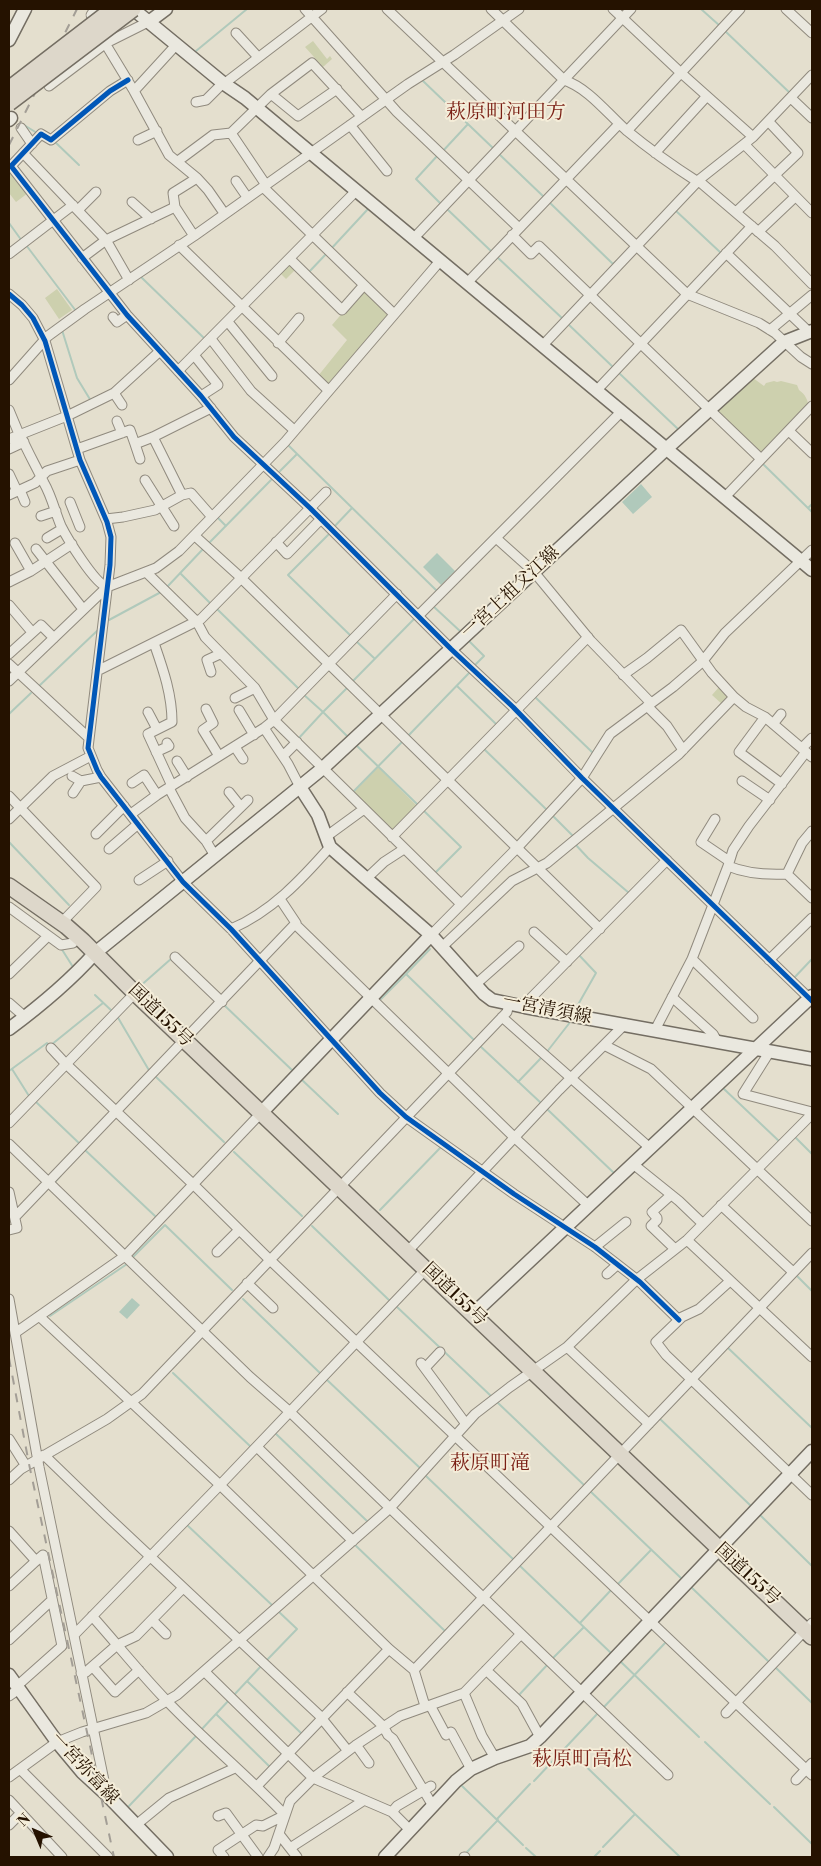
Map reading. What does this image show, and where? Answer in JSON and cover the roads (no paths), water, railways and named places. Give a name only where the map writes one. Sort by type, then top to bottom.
[{"type":"highway","points":[[9,89],[113,9]]},
{"type":"highway","points":[[9,115],[133,9]]},
{"type":"highway","name":"国道155号","points":[[9,886],[66,926],[719,1548],[810,1630]]},
{"type":"highway","name":"国道155号","points":[[9,897],[73,943],[95,953]]},
{"type":"street","points":[[9,40],[25,9]]},
{"type":"street","points":[[95,9],[91,15],[97,30],[134,90],[169,155],[178,161],[208,190],[224,213]]},
{"type":"street","points":[[133,9],[256,107],[812,570]]},
{"type":"street","points":[[48,86],[106,43],[150,21],[166,9]]},
{"type":"street","points":[[304,9],[397,112],[520,228]]},
{"type":"street","points":[[196,102],[206,100],[224,83],[322,9]]},
{"type":"street","points":[[387,9],[687,294],[759,323],[812,364]]},
{"type":"street","points":[[491,9],[564,80],[576,84],[627,131],[655,153],[700,182],[775,246],[812,284]]},
{"type":"street","points":[[9,380],[48,336],[519,9]]},
{"type":"street","points":[[613,9],[680,72],[754,137]]},
{"type":"street","points":[[413,239],[631,9]]},
{"type":"street","points":[[627,131],[740,9]]},
{"type":"street","points":[[786,9],[812,33]]},
{"type":"street","points":[[236,33],[258,57]]},
{"type":"street","points":[[134,90],[178,44]]},
{"type":"street","points":[[178,161],[213,135],[231,133],[271,94],[312,63],[362,117]]},
{"type":"street","points":[[542,345],[698,182],[754,137],[812,75]]},
{"type":"street","points":[[128,80],[110,91],[51,140],[41,134],[10,167],[127,315],[201,396],[234,437],[310,508],[451,649],[666,860],[714,904],[769,960],[812,998],[473,1314]]},
{"type":"street","points":[[271,94],[298,116],[337,89]]},
{"type":"street","points":[[655,153],[707,96]]},
{"type":"street","points":[[791,98],[812,118]]},
{"type":"street","points":[[736,212],[798,153],[769,122]]},
{"type":"street","points":[[467,283],[619,124]]},
{"type":"street","points":[[350,126],[387,171]]},
{"type":"street","points":[[21,128],[32,144]]},
{"type":"street","points":[[138,140],[157,131]]},
{"type":"street","points":[[231,133],[264,186],[394,314]]},
{"type":"street","points":[[744,145],[812,213]]},
{"type":"street","points":[[23,153],[106,240],[129,280]]},
{"type":"street","points":[[194,236],[175,207],[173,194],[196,178]]},
{"type":"street","points":[[236,181],[247,198]]},
{"type":"street","points":[[178,371],[356,191]]},
{"type":"street","points":[[9,254],[96,192]]},
{"type":"street","points":[[596,390],[726,253],[795,197]]},
{"type":"street","points":[[132,202],[151,219]]},
{"type":"street","points":[[82,258],[106,240],[175,207]]},
{"type":"street","points":[[512,235],[532,254],[539,246],[761,459]]},
{"type":"street","points":[[179,245],[328,390]]},
{"type":"street","points":[[726,253],[810,332]]},
{"type":"street","points":[[290,258],[342,310],[364,285]]},
{"type":"street","points":[[9,681],[107,587],[156,568],[195,536],[264,464],[440,261]]},
{"type":"street","points":[[297,281],[305,274]]},
{"type":"street","points":[[9,294],[33,318],[45,341],[80,460],[106,519],[110,537],[110,565],[88,748],[101,777],[168,860],[183,882],[231,929],[380,1093],[406,1117],[595,1247],[636,1280],[679,1320]]},
{"type":"street","points":[[770,330],[812,295]]},
{"type":"street","points":[[113,316],[117,322],[127,315]]},
{"type":"street","points":[[278,342],[299,318]]},
{"type":"street","points":[[228,322],[272,376]]},
{"type":"street","name":"一宮上祖父江線","points":[[9,1029],[76,975],[95,953],[323,768],[784,342],[810,332]]},
{"type":"street","points":[[211,339],[251,391],[294,430]]},
{"type":"street","points":[[9,439],[21,437],[114,393],[160,351]]},
{"type":"street","points":[[194,355],[218,384],[201,396]]},
{"type":"street","points":[[114,393],[122,405]]},
{"type":"street","points":[[725,497],[812,406]]},
{"type":"street","points":[[135,444],[211,408]]},
{"type":"street","points":[[9,410],[56,509],[62,528],[95,577],[102,586],[107,587]]},
{"type":"street","points":[[419,616],[621,412]]},
{"type":"street","points":[[116,421],[122,433]]},
{"type":"street","points":[[77,448],[130,430],[140,460]]},
{"type":"street","points":[[789,431],[812,453]]},
{"type":"street","points":[[9,448],[21,437]]},
{"type":"street","points":[[153,437],[182,495]]},
{"type":"street","points":[[15,492],[35,483],[47,471],[80,460]]},
{"type":"street","points":[[9,474],[15,492],[25,502]]},
{"type":"street","points":[[145,480],[174,526]]},
{"type":"street","points":[[97,671],[201,619],[326,492]]},
{"type":"street","points":[[106,519],[141,514],[161,507],[182,495],[191,493],[212,517]]},
{"type":"street","points":[[41,516],[73,501],[80,527]]},
{"type":"street","points":[[276,542],[287,554],[321,519]]},
{"type":"street","points":[[47,538],[62,528]]},
{"type":"street","points":[[195,536],[600,929]]},
{"type":"street","points":[[496,538],[534,572],[588,637],[623,674],[667,726],[683,750]]},
{"type":"street","points":[[15,543],[31,571]]},
{"type":"street","points":[[9,581],[31,571],[72,544]]},
{"type":"street","points":[[36,549],[83,608]]},
{"type":"street","points":[[15,1333],[125,1256],[431,935],[517,848],[582,778],[610,734],[649,705],[704,659],[725,633],[812,550]]},
{"type":"street","points":[[146,572],[197,622],[220,654],[255,688],[274,720],[461,904]]},
{"type":"street","points":[[130,814],[254,735],[274,720],[397,594]]},
{"type":"street","points":[[9,605],[32,632]]},
{"type":"street","points":[[9,654],[41,625],[54,638]]},
{"type":"street","points":[[623,674],[647,658],[681,630],[712,672],[734,697],[746,707],[765,717],[807,752]]},
{"type":"street","points":[[392,837],[588,637]]},
{"type":"street","points":[[154,643],[166,679],[172,711],[172,722],[148,734],[185,818],[206,841],[215,856]]},
{"type":"street","points":[[211,672],[207,660],[220,654]]},
{"type":"street","points":[[9,664],[89,738]]},
{"type":"street","points":[[235,698],[255,688]]},
{"type":"street","points":[[442,947],[512,881],[547,863],[683,750],[734,697]]},
{"type":"street","points":[[206,709],[213,722],[203,730],[219,756]]},
{"type":"street","points":[[238,710],[254,735]]},
{"type":"street","points":[[148,712],[157,729]]},
{"type":"street","points":[[773,724],[781,714]]},
{"type":"street","points":[[765,717],[739,752],[782,784]]},
{"type":"street","points":[[264,728],[318,815],[328,842]]},
{"type":"street","points":[[655,1030],[692,959],[733,850],[807,752],[812,738]]},
{"type":"street","points":[[283,756],[297,742]]},
{"type":"street","points":[[156,752],[169,746],[167,743]]},
{"type":"street","points":[[235,747],[243,759]]},
{"type":"street","points":[[9,819],[53,776],[91,756]]},
{"type":"street","points":[[177,761],[187,778]]},
{"type":"street","points":[[132,783],[144,775],[157,796]]},
{"type":"street","points":[[72,776],[80,781],[101,777]]},
{"type":"street","points":[[73,793],[80,781]]},
{"type":"street","points":[[742,781],[770,800]]},
{"type":"street","points":[[206,841],[245,803],[229,792]]},
{"type":"street","points":[[9,796],[96,887],[65,919],[66,926]]},
{"type":"street","points":[[96,834],[124,806]]},
{"type":"street","points":[[231,929],[260,915],[280,899],[328,842],[364,809]]},
{"type":"street","points":[[715,819],[701,842],[738,870],[754,874],[787,874],[812,898]]},
{"type":"street","points":[[109,849],[138,824]]},
{"type":"street","points":[[787,874],[802,843],[812,831]]},
{"type":"street","name":"一宮清須線","points":[[328,842],[366,879],[431,935],[475,986],[492,1000],[812,1059]]},
{"type":"street","points":[[366,879],[384,862],[404,849]]},
{"type":"street","points":[[140,880],[168,860]]},
{"type":"street","points":[[525,1007],[531,998],[666,860]]},
{"type":"street","points":[[9,878],[62,916],[66,926]]},
{"type":"street","points":[[280,899],[295,924],[515,1138],[589,1206]]},
{"type":"street","points":[[9,907],[62,945],[73,943]]},
{"type":"street","points":[[769,960],[812,918]]},
{"type":"street","points":[[15,1217],[295,924]]},
{"type":"street","points":[[534,932],[566,962]]},
{"type":"street","points":[[9,974],[48,936]]},
{"type":"street","points":[[475,986],[519,946]]},
{"type":"street","points":[[174,957],[222,1002]]},
{"type":"street","points":[[692,959],[752,1018]]},
{"type":"street","points":[[9,1123],[135,992]]},
{"type":"street","points":[[672,997],[713,1034],[717,1041]]},
{"type":"street","points":[[9,1003],[25,1017]]},
{"type":"street","points":[[9,1480],[26,1466],[132,1402],[142,1394],[507,1012],[509,1004]]},
{"type":"street","points":[[502,1017],[650,1148]]},
{"type":"street","points":[[407,1252],[570,1079],[625,1024]]},
{"type":"street","points":[[604,1045],[651,1069],[812,1221]]},
{"type":"street","points":[[51,1048],[65,1064],[194,1185],[454,1436],[736,1702],[810,1769],[796,1780]]},
{"type":"street","points":[[9,1777],[57,1742],[146,1713],[177,1695],[390,1508],[466,1424],[510,1387],[567,1347],[636,1280],[687,1240],[812,1113],[743,1094],[770,1051]]},
{"type":"street","points":[[9,1144],[250,1377],[290,1412],[668,1775]]},
{"type":"street","points":[[633,1164],[671,1194],[702,1223]]},
{"type":"street","points":[[9,1192],[17,1228],[9,1230]]},
{"type":"street","points":[[671,1194],[652,1212],[658,1220],[651,1226],[675,1249]]},
{"type":"street","points":[[721,1205],[793,1272]]},
{"type":"street","points":[[595,1247],[626,1222]]},
{"type":"street","points":[[217,1252],[239,1230]]},
{"type":"street","points":[[687,1240],[812,1357]]},
{"type":"street","points":[[414,1670],[812,1253]]},
{"type":"street","points":[[607,1274],[617,1265]]},
{"type":"street","points":[[74,1635],[257,1447],[426,1269]]},
{"type":"street","points":[[730,1281],[699,1309],[679,1320],[656,1342],[666,1355],[812,1495]]},
{"type":"street","points":[[247,1284],[273,1308]]},
{"type":"street","points":[[9,1299],[25,1400],[41,1457],[81,1673],[107,1795]]},
{"type":"street","points":[[39,1316],[220,1485],[389,1649],[414,1670],[428,1706],[446,1735],[452,1732],[470,1769]]},
{"type":"street","points":[[567,1347],[649,1424]]},
{"type":"street","points":[[440,1352],[423,1366],[466,1424]]},
{"type":"street","points":[[9,1439],[26,1466]]},
{"type":"street","points":[[257,1447],[352,1541]]},
{"type":"street","points":[[385,1857],[456,1781],[470,1769],[495,1758],[518,1756],[540,1737],[812,1450]]},
{"type":"street","points":[[41,1457],[151,1557],[369,1764]]},
{"type":"street","points":[[9,1531],[36,1561]]},
{"type":"street","points":[[9,1586],[43,1555],[62,1646],[15,1690]]},
{"type":"street","points":[[81,1673],[93,1667],[118,1645],[136,1636],[183,1588]]},
{"type":"street","points":[[9,1640],[52,1600]]},
{"type":"street","points":[[92,1616],[167,1701],[285,1815]]},
{"type":"street","points":[[152,1620],[166,1634]]},
{"type":"street","points":[[726,1713],[810,1630]]},
{"type":"street","points":[[269,1856],[290,1801],[314,1778],[352,1748],[400,1716],[464,1693],[521,1634]]},
{"type":"street","points":[[257,1786],[389,1649]]},
{"type":"street","points":[[93,1667],[115,1692],[139,1670]]},
{"type":"street","points":[[486,1670],[522,1704],[540,1737]]},
{"type":"street","points":[[205,1672],[314,1778],[392,1812],[410,1830]]},
{"type":"street","name":"一宮弥富線","points":[[9,1675],[15,1690],[82,1772],[167,1857]]},
{"type":"street","points":[[347,1692],[383,1726],[388,1735],[393,1739],[427,1788],[433,1806]]},
{"type":"street","points":[[464,1693],[482,1736],[495,1758]]},
{"type":"street","points":[[20,1768],[101,1855]]},
{"type":"street","points":[[136,1825],[169,1798],[235,1768]]},
{"type":"street","points":[[392,1812],[397,1806],[427,1788]]},
{"type":"street","points":[[9,1800],[62,1857]]},
{"type":"street","points":[[269,1856],[289,1847],[363,1800]]},
{"type":"street","points":[[218,1816],[226,1813],[258,1857]]},
{"type":"street","points":[[9,1825],[20,1814]]},
{"type":"street","points":[[224,1857],[218,1850],[241,1834],[256,1825],[263,1826],[285,1815]]},
{"type":"street","points":[[279,1834],[297,1857]]},
{"type":"waterway","points":[[196,51],[247,9]]},
{"type":"waterway","points":[[701,9],[720,26]]},
{"type":"waterway","points":[[724,30],[791,94]]},
{"type":"waterway","points":[[422,80],[494,149]]},
{"type":"waterway","points":[[442,152],[468,124]]},
{"type":"waterway","points":[[24,125],[37,133]]},
{"type":"waterway","points":[[54,141],[79,165]]},
{"type":"waterway","points":[[498,153],[545,198]]},
{"type":"waterway","points":[[438,155],[416,179],[442,205]]},
{"type":"waterway","points":[[548,201],[613,264],[619,259]]},
{"type":"waterway","points":[[446,208],[492,252]]},
{"type":"waterway","points":[[330,250],[368,209]]},
{"type":"waterway","points":[[675,210],[721,253]]},
{"type":"waterway","points":[[9,223],[22,241]]},
{"type":"waterway","points":[[26,245],[76,311]]},
{"type":"waterway","points":[[308,273],[327,253]]},
{"type":"waterway","points":[[496,256],[563,319]]},
{"type":"waterway","points":[[141,277],[206,340]]},
{"type":"waterway","points":[[567,323],[614,368]]},
{"type":"waterway","points":[[62,330],[77,378],[91,401]]},
{"type":"waterway","points":[[165,351],[179,365]]},
{"type":"waterway","points":[[619,373],[679,430]]},
{"type":"waterway","points":[[288,445],[438,592]]},
{"type":"waterway","points":[[280,471],[297,454]]},
{"type":"waterway","points":[[762,463],[812,512]]},
{"type":"waterway","points":[[210,542],[271,480]]},
{"type":"waterway","points":[[808,508],[812,504]]},
{"type":"waterway","points":[[333,528],[352,508]]},
{"type":"waterway","points":[[217,517],[226,526]]},
{"type":"waterway","points":[[331,532],[288,575],[351,636]]},
{"type":"waterway","points":[[167,587],[203,549]]},
{"type":"waterway","points":[[180,573],[212,605]]},
{"type":"waterway","points":[[109,620],[161,592]]},
{"type":"waterway","points":[[433,606],[461,632]]},
{"type":"waterway","points":[[216,608],[300,690]]},
{"type":"waterway","points":[[352,682],[415,618]]},
{"type":"waterway","points":[[38,687],[98,630]]},
{"type":"waterway","points":[[468,640],[484,656],[475,665]]},
{"type":"waterway","points":[[356,641],[374,658]]},
{"type":"waterway","points":[[407,737],[470,672]]},
{"type":"waterway","points":[[348,737],[323,712],[349,686]]},
{"type":"waterway","points":[[457,686],[497,725]]},
{"type":"waterway","points":[[9,714],[31,693]]},
{"type":"waterway","points":[[298,739],[323,712],[303,694]]},
{"type":"waterway","points":[[535,697],[593,753],[594,751]]},
{"type":"waterway","points":[[352,793],[403,741]]},
{"type":"waterway","points":[[355,744],[418,805]]},
{"type":"waterway","points":[[484,749],[548,811]]},
{"type":"waterway","points":[[423,810],[461,847],[436,872]]},
{"type":"waterway","points":[[552,815],[573,836]]},
{"type":"waterway","points":[[9,842],[69,905]]},
{"type":"waterway","points":[[575,844],[588,858],[629,893]]},
{"type":"waterway","points":[[442,930],[452,920]]},
{"type":"waterway","points":[[61,948],[73,967]]},
{"type":"waterway","points":[[430,949],[406,974],[474,1040]]},
{"type":"waterway","points":[[575,1010],[596,973],[578,954]]},
{"type":"waterway","points":[[138,988],[172,958]]},
{"type":"waterway","points":[[793,979],[812,959]]},
{"type":"waterway","points":[[379,1001],[406,974]]},
{"type":"waterway","points":[[95,995],[113,1012]]},
{"type":"waterway","points":[[51,1045],[103,1003]]},
{"type":"waterway","points":[[223,1004],[294,1072]]},
{"type":"waterway","points":[[117,1016],[150,1072]]},
{"type":"waterway","points":[[546,1053],[571,1021]]},
{"type":"waterway","points":[[293,1070],[324,1038]]},
{"type":"waterway","points":[[9,1071],[47,1043],[48,1045]]},
{"type":"waterway","points":[[479,1045],[541,1103]]},
{"type":"waterway","points":[[518,1082],[542,1057]]},
{"type":"waterway","points":[[12,1069],[29,1096]]},
{"type":"waterway","points":[[155,1076],[224,1142]]},
{"type":"waterway","points":[[301,1079],[338,1114]]},
{"type":"waterway","points":[[724,1089],[780,1142]]},
{"type":"waterway","points":[[35,1101],[81,1145]]},
{"type":"waterway","points":[[547,1109],[615,1174]]},
{"type":"waterway","points":[[795,1137],[812,1154]]},
{"type":"waterway","points":[[380,1210],[441,1147]]},
{"type":"waterway","points":[[85,1150],[155,1216]]},
{"type":"waterway","points":[[234,1152],[302,1216]]},
{"type":"waterway","points":[[54,1183],[61,1175]]},
{"type":"waterway","points":[[133,1257],[165,1225],[232,1290]]},
{"type":"waterway","points":[[312,1226],[391,1302]]},
{"type":"waterway","points":[[50,1316],[127,1264]]},
{"type":"waterway","points":[[796,1275],[812,1291]]},
{"type":"waterway","points":[[243,1299],[321,1374]]},
{"type":"waterway","points":[[396,1306],[491,1396]]},
{"type":"waterway","points":[[727,1347],[812,1428]]},
{"type":"waterway","points":[[173,1373],[251,1447]]},
{"type":"waterway","points":[[325,1378],[421,1469]]},
{"type":"waterway","points":[[497,1402],[585,1486]]},
{"type":"waterway","points":[[659,1418],[751,1506]]},
{"type":"waterway","points":[[274,1432],[368,1522]]},
{"type":"waterway","points":[[426,1476],[514,1560]]},
{"type":"waterway","points":[[589,1490],[683,1580]]},
{"type":"waterway","points":[[759,1514],[812,1566]]},
{"type":"waterway","points":[[186,1524],[273,1606]]},
{"type":"waterway","points":[[354,1544],[446,1632]]},
{"type":"waterway","points":[[617,1585],[651,1550]]},
{"type":"waterway","points":[[519,1565],[612,1654]]},
{"type":"waterway","points":[[690,1586],[769,1662]]},
{"type":"waterway","points":[[580,1623],[612,1589]]},
{"type":"waterway","points":[[266,1661],[297,1629],[278,1611]]},
{"type":"waterway","points":[[552,1659],[584,1627]]},
{"type":"waterway","points":[[602,1709],[666,1642]]},
{"type":"waterway","points":[[620,1661],[699,1737]]},
{"type":"waterway","points":[[518,1696],[549,1663]]},
{"type":"waterway","points":[[233,1696],[263,1664]]},
{"type":"waterway","points":[[774,1666],[812,1703]]},
{"type":"waterway","points":[[247,1681],[303,1735]]},
{"type":"waterway","points":[[201,1730],[230,1699]]},
{"type":"waterway","points":[[534,1781],[599,1712]]},
{"type":"waterway","points":[[216,1714],[271,1768]]},
{"type":"waterway","points":[[129,1806],[197,1735]]},
{"type":"waterway","points":[[705,1742],[770,1804]]},
{"type":"waterway","points":[[566,1747],[635,1814]]},
{"type":"waterway","points":[[497,1819],[530,1784]]},
{"type":"waterway","points":[[459,1786],[461,1785],[523,1845]]},
{"type":"waterway","points":[[774,1807],[812,1844]]},
{"type":"waterway","points":[[603,1847],[635,1814],[680,1857]]},
{"type":"waterway","points":[[465,1854],[498,1820]]},
{"type":"waterway","points":[[526,1848],[536,1857]]},
{"type":"waterway","points":[[594,1857],[600,1851]]},
{"type":"railway","points":[[9,145],[77,9]]},
{"type":"railway","points":[[9,1358],[29,1464],[114,1857]]},
{"type":"district","name":"萩原町河田方","points":[[506,113]]},
{"type":"district","name":"萩原町滝","points":[[490,1464]]},
{"type":"district","name":"萩原町高松","points":[[582,1760]]}]
